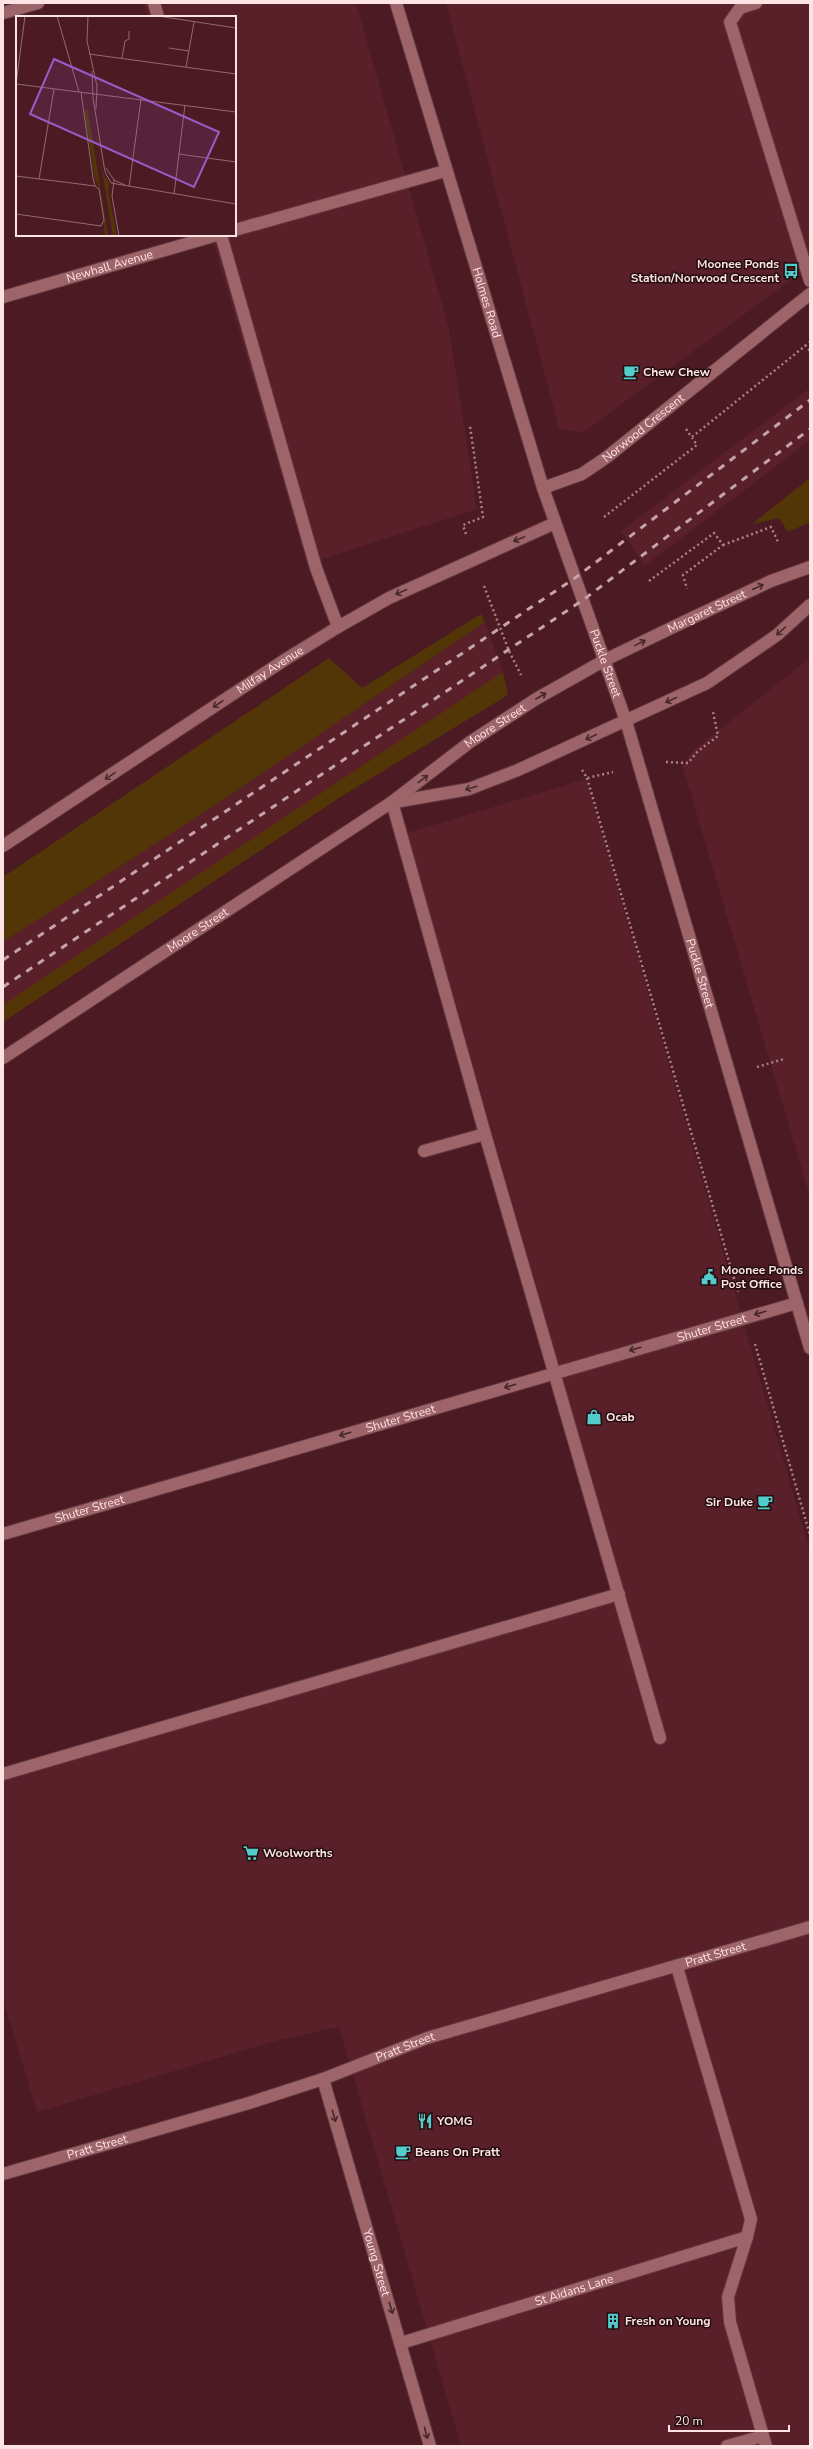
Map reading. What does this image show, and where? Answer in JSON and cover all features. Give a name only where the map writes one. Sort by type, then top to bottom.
[{"type":"street","points":[[3,13],[38,3]]},
{"type":"street","points":[[154,3],[158,16]]},
{"type":"street","name":"Holmes Road","points":[[396,3],[445,171],[543,488],[583,600]]},
{"type":"street","points":[[756,3],[740,8],[734,14],[730,22],[810,281]]},
{"type":"street","points":[[236,230],[445,171]]},
{"type":"street","name":"Newhall Avenue","points":[[3,297],[214,236]]},
{"type":"street","points":[[221,236],[316,568],[338,627]]},
{"type":"street","name":"Norwood Crescent","points":[[543,488],[582,474],[810,294]]},
{"type":"street","name":"Milfay Avenue","points":[[3,846],[286,659],[338,627],[389,598],[474,558],[555,523]]},
{"type":"street","name":"Margaret Street","points":[[606,660],[771,581],[810,567]]},
{"type":"street","name":"Puckle Street","points":[[583,600],[606,660],[626,721],[810,1348]]},
{"type":"street","points":[[626,721],[707,683],[777,635],[810,605]]},
{"type":"street","name":"Moore Street","points":[[3,1058],[392,802],[470,742],[536,699],[606,660]]},
{"type":"street","name":"Moore Street","points":[[392,802],[469,789],[518,770],[626,721]]},
{"type":"street","points":[[392,802],[485,1134],[660,1738]]},
{"type":"street","points":[[424,1151],[485,1134]]},
{"type":"street","name":"Shuter Street","points":[[3,1534],[555,1372],[797,1303]]},
{"type":"street","points":[[3,1774],[619,1594]]},
{"type":"street","name":"Pratt Street","points":[[3,2174],[323,2079],[427,2038],[677,1967],[810,1927]]},
{"type":"street","points":[[677,1967],[751,2219],[748,2237],[728,2297],[730,2322],[765,2441],[726,2446]]},
{"type":"street","name":"Young Street","points":[[323,2079],[430,2446]]},
{"type":"street","name":"St Aidans Lane","points":[[401,2343],[748,2237]]},
{"type":"path","points":[[692,437],[810,342]]},
{"type":"path","points":[[805,346],[810,351]]},
{"type":"path","points":[[604,517],[697,445],[670,406]]},
{"type":"path","points":[[470,426],[483,517],[463,525],[508,651],[536,699]]},
{"type":"path","points":[[683,575],[723,545],[771,527],[779,544]]},
{"type":"path","points":[[649,581],[714,533],[723,545]]},
{"type":"path","points":[[587,778],[810,1536]]},
{"type":"shaded area","points":[[144,3],[356,3],[449,329],[477,509],[307,564],[211,236],[236,236],[236,16],[148,16]]},
{"type":"shaded area","points":[[446,3],[810,3],[810,266],[582,433],[559,428]]},
{"type":"shaded area","points":[[810,388],[810,440],[645,566],[621,531]]},
{"type":"shaded area","points":[[810,478],[810,522],[788,532],[779,518],[752,524]]},
{"type":"shaded area","points":[[481,614],[485,622],[220,802],[3,942],[3,877],[329,658],[362,688]]},
{"type":"shaded area","points":[[485,622],[503,672],[3,1005],[3,942],[220,802]]},
{"type":"shaded area","points":[[810,658],[810,1197],[682,764],[695,749]]},
{"type":"shaded area","points":[[503,672],[508,695],[342,796],[3,1022],[3,1005]]},
{"type":"shaded area","points":[[586,779],[810,1552],[810,2446],[461,2446],[339,2027],[275,2041],[37,2112],[3,1999],[3,1777],[626,1599],[407,833]]},
{"type":"railway","points":[[3,960],[575,578],[810,400]]},
{"type":"railway","points":[[3,987],[583,600],[810,429]]},
{"type":"place","name":"Moonee Ponds Station/Norwood Crescent","points":[[791,271]]},
{"type":"place","name":"Chew Chew","points":[[631,372]]},
{"type":"place","name":"Moonee Ponds Post Office","points":[[709,1277]]},
{"type":"place","name":"Ocab","points":[[594,1417]]},
{"type":"place","name":"Sir Duke","points":[[765,1502]]},
{"type":"place","name":"Woolworths","points":[[251,1853]]},
{"type":"place","name":"YOMG","points":[[425,2121]]},
{"type":"place","name":"Beans On Pratt","points":[[403,2152]]},
{"type":"place","name":"Fresh on Young","points":[[613,2321]]}]
